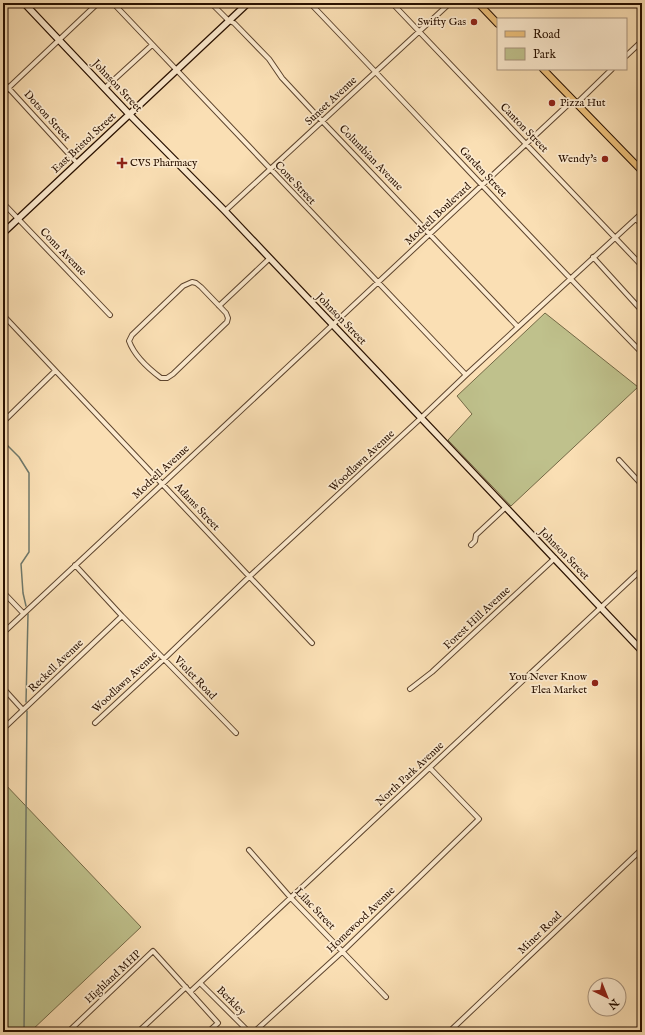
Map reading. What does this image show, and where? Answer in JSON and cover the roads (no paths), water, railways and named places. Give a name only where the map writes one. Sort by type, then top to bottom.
[{"type":"main road","points":[[478,3],[497,23]]},
{"type":"main road","points":[[543,70],[642,171]]},
{"type":"street","name":"Johnson Street","points":[[24,3],[129,114],[270,258],[642,651]]},
{"type":"street","points":[[3,93],[98,3]]},
{"type":"street","name":"Cone Street","points":[[113,3],[377,283],[466,375]]},
{"type":"street","name":"Columbian Avenue","points":[[211,3],[229,21],[234,23],[269,59],[282,78],[518,327]]},
{"type":"street","name":"East Bristol Street","points":[[3,233],[248,3]]},
{"type":"street","name":"Garden Street","points":[[310,3],[483,184],[570,279],[642,353]]},
{"type":"street","name":"Canton Street","points":[[392,3],[642,266]]},
{"type":"street","name":"Sunset Avenue","points":[[225,211],[450,3]]},
{"type":"street","points":[[627,55],[642,41]]},
{"type":"street","points":[[105,88],[152,45]]},
{"type":"street","name":"Modrell Boulevard","points":[[332,324],[526,144],[611,70]]},
{"type":"street","name":"Dotson Street","points":[[3,82],[77,163]]},
{"type":"street","name":"Conn Avenue","points":[[3,203],[110,315]]},
{"type":"street","name":"Woodlawn Avenue","points":[[95,723],[250,576],[642,213]]},
{"type":"street","points":[[636,219],[642,225]]},
{"type":"street","points":[[593,257],[642,312]]},
{"type":"street","points":[[219,306],[270,258]]},
{"type":"street","points":[[188,283],[196,283],[219,306],[226,314],[228,318],[227,322],[167,378],[161,378],[157,375],[136,353],[130,344],[129,340],[132,335],[188,283]]},
{"type":"street","name":"Adams Street","points":[[3,315],[312,642]]},
{"type":"street","name":"Modrell Avenue","points":[[3,633],[332,324]]},
{"type":"street","points":[[3,422],[55,371]]},
{"type":"street","points":[[619,460],[642,485]]},
{"type":"street","points":[[471,545],[475,541],[476,535],[506,507]]},
{"type":"street","name":"Forest Hill Avenue","points":[[410,689],[432,672],[555,558]]},
{"type":"street","name":"Violet Road","points":[[75,565],[122,616],[164,659],[171,664],[236,733]]},
{"type":"street","name":"North Park Avenue","points":[[190,992],[642,569]]},
{"type":"street","points":[[3,592],[23,614]]},
{"type":"street","name":"Reckell Avenue","points":[[3,729],[122,616]]},
{"type":"street","points":[[3,688],[23,710]]},
{"type":"street","name":"Homewood Avenue","points":[[254,1032],[343,951],[479,819],[430,768]]},
{"type":"street","name":"Miner Road","points":[[450,1031],[642,849]]},
{"type":"street","name":"Lilac Street","points":[[248,850],[291,898],[386,997]]},
{"type":"street","name":"Highland MHP","points":[[68,1032],[153,952],[218,1023],[208,1032]]},
{"type":"street","name":"Berkley","points":[[200,983],[249,1032]]},
{"type":"street","points":[[138,1032],[186,987]]},
{"type":"waterway","points":[[3,441],[19,457],[29,473],[29,552],[21,564],[23,593],[26,606]]},
{"type":"waterway","points":[[26,702],[28,614]]},
{"type":"waterway","points":[[24,1032],[27,711]]},
{"type":"place","name":"Swifty Gas","points":[[474,22]]},
{"type":"place","name":"Pizza Hut","points":[[552,103]]},
{"type":"place","name":"Wendy's","points":[[605,159]]},
{"type":"place","name":"CVS Pharmacy","points":[[122,163]]},
{"type":"place","name":"You Never Know Flea Market","points":[[595,683]]}]
